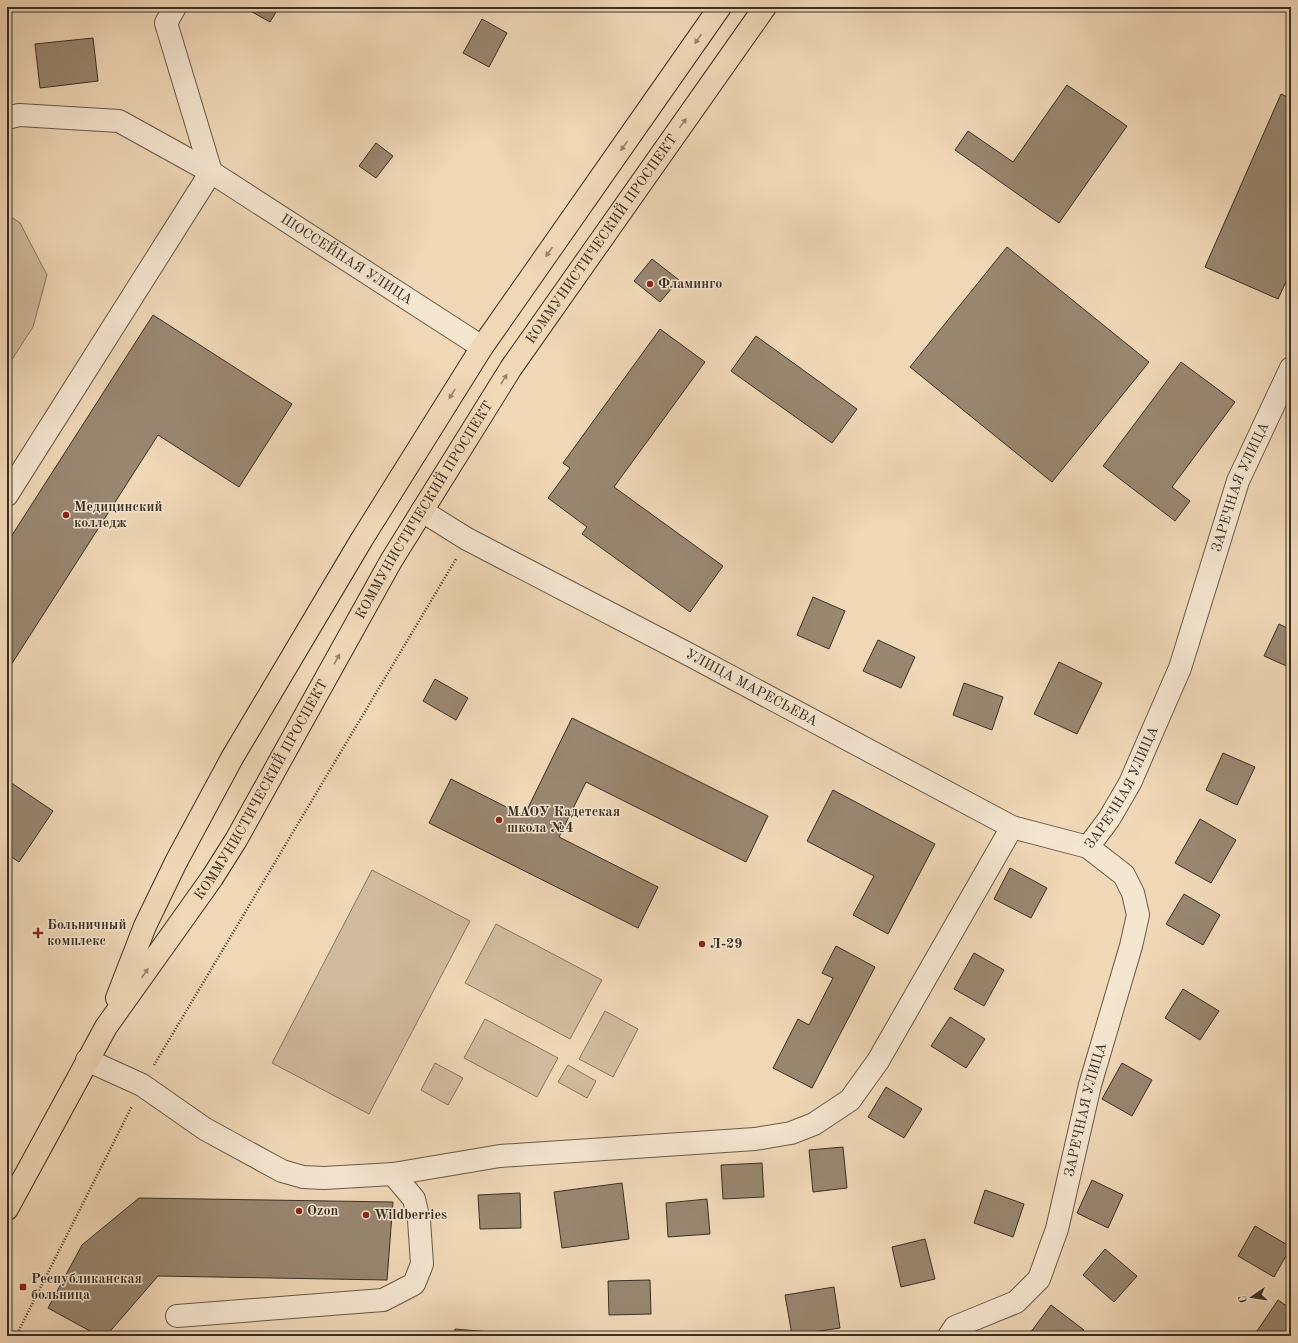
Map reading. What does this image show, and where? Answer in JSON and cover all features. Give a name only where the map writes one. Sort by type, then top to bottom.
[{"type":"main road","name":"КОММУНИСТИЧЕСКИЙ ПРОСПЕКТ","points":[[106,1027],[145,926],[176,862],[232,758],[381,507],[482,347],[720,7]]},
{"type":"main road","name":"КОММУНИСТИЧЕСКИЙ ПРОСПЕКТ","points":[[7,1209],[106,1027],[212,878],[236,840],[391,561],[511,368],[765,7]]},
{"type":"street","points":[[7,495],[212,172],[167,12]]},
{"type":"street","name":"ШОССЕЙНАЯ УЛИЦА","points":[[7,118],[19,115],[120,121],[212,172],[482,347]]},
{"type":"street","name":"ЗАРЕЧНАЯ УЛИЦА","points":[[949,1336],[955,1327],[1016,1302],[1039,1279],[1057,1229],[1090,1085],[1131,946],[1138,915],[1133,893],[1124,875],[1088,847],[1109,819],[1130,783],[1180,668],[1238,481],[1291,368]]},
{"type":"street","name":"УЛИЦА МАРЕСЬЕВА","points":[[422,511],[467,540],[690,655],[1012,827],[1088,847]]},
{"type":"street","points":[[87,1060],[142,1085],[205,1129],[282,1172],[303,1176],[324,1178],[393,1174],[500,1156],[755,1139],[790,1133],[814,1124],[850,1100],[878,1061],[1012,827]]},
{"type":"street","points":[[177,1316],[384,1300],[414,1284],[422,1264],[419,1220],[414,1199],[393,1174]]},
{"type":"path","points":[[16,1336],[142,1085],[467,540]]},
{"type":"shaded area","points":[[7,214],[20,223],[47,275],[33,327],[7,367]]},
{"type":"shaded area","points":[[372,870],[470,921],[369,1114],[272,1063]]},
{"type":"shaded area","points":[[496,924],[602,980],[570,1039],[465,983]]},
{"type":"shaded area","points":[[605,1011],[638,1029],[613,1077],[579,1059]]},
{"type":"shaded area","points":[[485,1019],[558,1058],[537,1097],[464,1058]]},
{"type":"shaded area","points":[[435,1063],[463,1078],[448,1105],[421,1090]]},
{"type":"shaded area","points":[[568,1065],[596,1081],[587,1098],[558,1082]]},
{"type":"building","points":[[279,7],[270,22],[245,8]]},
{"type":"building","points":[[482,19],[507,33],[489,67],[463,53]]},
{"type":"building","points":[[93,38],[98,81],[40,88],[35,44]]},
{"type":"building","points":[[1067,85],[1127,126],[1059,223],[955,150],[968,131],[1013,162]]},
{"type":"building","points":[[1281,94],[1291,99],[1291,271],[1278,299],[1205,267]]},
{"type":"building","points":[[376,143],[393,156],[376,178],[359,166]]},
{"type":"building","points":[[1007,247],[1149,362],[1052,482],[910,367]]},
{"type":"building","points":[[652,259],[679,280],[660,302],[634,281]]},
{"type":"building","name":"Медицинский колледж","points":[[153,315],[292,404],[239,487],[158,435],[11,665],[7,662],[7,543]]},
{"type":"building","points":[[660,329],[705,362],[614,487],[723,566],[690,612],[582,534],[587,527],[548,498],[570,468],[563,463]]},
{"type":"building","points":[[756,336],[857,409],[832,443],[731,371]]},
{"type":"building","points":[[1181,362],[1235,402],[1172,487],[1190,501],[1175,521],[1103,466]]},
{"type":"building","points":[[813,597],[845,611],[829,649],[797,635]]},
{"type":"building","points":[[1279,624],[1291,630],[1291,668],[1264,656]]},
{"type":"building","points":[[878,640],[915,657],[901,688],[863,671]]},
{"type":"building","points":[[1059,662],[1102,683],[1077,734],[1034,714]]},
{"type":"building","points":[[435,679],[468,698],[456,720],[423,701]]},
{"type":"building","points":[[964,683],[1003,697],[992,730],[953,715]]},
{"type":"building","name":"МАОУ Кадетская школа №4","points":[[572,718],[768,816],[746,862],[586,782],[559,837],[658,887],[638,928],[429,823],[451,779],[524,816]]},
{"type":"building","points":[[1223,753],[1255,767],[1237,805],[1206,790]]},
{"type":"building","points":[[7,780],[53,811],[19,862],[7,854]]},
{"type":"building","points":[[833,790],[935,844],[888,934],[853,915],[874,876],[807,841]]},
{"type":"building","points":[[1200,819],[1236,840],[1211,883],[1175,863]]},
{"type":"building","points":[[1010,868],[1047,888],[1031,918],[994,899]]},
{"type":"building","points":[[1184,894],[1220,915],[1203,945],[1166,924]]},
{"type":"building","points":[[836,946],[875,967],[812,1088],[773,1068],[798,1019],[809,1025],[833,978],[822,973]]},
{"type":"building","points":[[974,953],[1004,970],[984,1006],[954,989]]},
{"type":"building","points":[[1183,989],[1219,1011],[1200,1040],[1165,1018]]},
{"type":"building","points":[[950,1017],[985,1039],[966,1068],[931,1046]]},
{"type":"building","points":[[1122,1063],[1152,1080],[1132,1116],[1102,1099]]},
{"type":"building","points":[[886,1087],[922,1109],[904,1138],[868,1117]]},
{"type":"building","points":[[843,1147],[847,1188],[813,1192],[809,1150]]},
{"type":"building","points":[[762,1163],[764,1197],[723,1199],[721,1165]]},
{"type":"building","points":[[1092,1180],[1123,1195],[1108,1228],[1077,1213]]},
{"type":"building","points":[[622,1183],[629,1239],[562,1248],[554,1192]]},
{"type":"building","points":[[985,1190],[1024,1204],[1013,1237],[974,1223]]},
{"type":"building","points":[[520,1193],[521,1228],[480,1229],[478,1195]]},
{"type":"building","points":[[139,1198],[393,1202],[387,1280],[158,1276],[106,1336],[99,1336],[48,1308],[82,1245]]},
{"type":"building","points":[[707,1199],[710,1234],[668,1237],[666,1203]]},
{"type":"building","points":[[1255,1226],[1291,1247],[1274,1277],[1238,1256]]},
{"type":"building","points":[[925,1239],[935,1279],[901,1287],[892,1247]]},
{"type":"building","points":[[1105,1249],[1137,1276],[1114,1302],[1083,1275]]},
{"type":"building","points":[[650,1280],[651,1314],[609,1315],[608,1281]]},
{"type":"building","points":[[834,1287],[840,1328],[792,1335],[785,1295]]},
{"type":"building","points":[[1278,1300],[1291,1309],[1291,1336],[1257,1336],[1255,1334]]},
{"type":"building","points":[[1051,1305],[1084,1330],[1080,1336],[1034,1336],[1030,1333]]},
{"type":"building","points":[[455,1329],[490,1332],[489,1336],[455,1336]]},
{"type":"place","name":"Фламинго","points":[[650,284]]},
{"type":"place","name":"Медицинский колледж","points":[[66,515]]},
{"type":"place","name":"МАОУ Кадетская школа №4","points":[[499,820]]},
{"type":"place","name":"Больничный комплекс","points":[[38,933]]},
{"type":"place","name":"Л-29","points":[[702,944]]},
{"type":"place","name":"Ozon","points":[[299,1211]]},
{"type":"place","name":"Wildberries","points":[[366,1215]]},
{"type":"place","name":"Республиканская больница","points":[[23,1287]]}]
